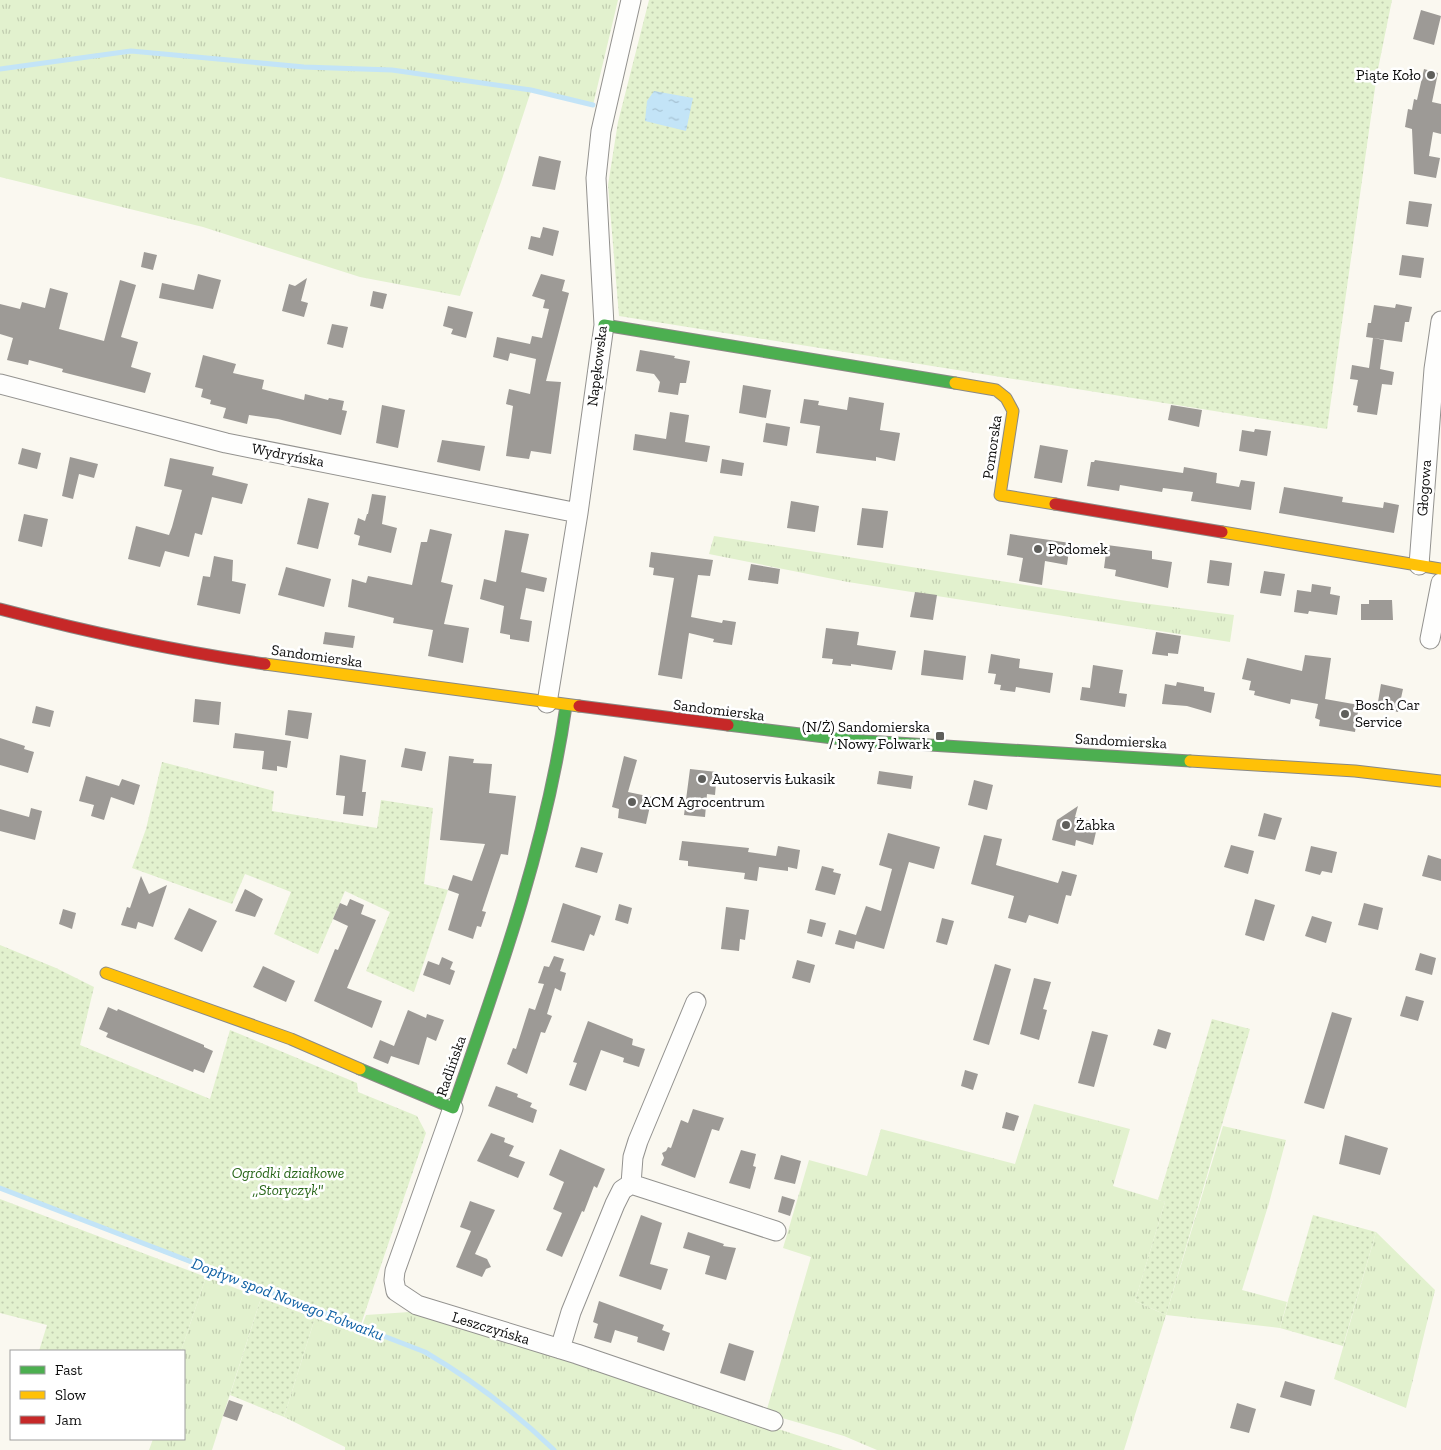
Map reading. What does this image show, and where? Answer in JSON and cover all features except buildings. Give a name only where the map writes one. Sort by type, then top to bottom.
[{"type":"street","name":"Napękowska","points":[[547,703],[578,513],[604,325],[596,178],[601,131],[631,0]]},
{"type":"street","name":"Głogowa","points":[[1418,565],[1438,370],[1441,321]]},
{"type":"street","name":"Pomorska","points":[[604,325],[996,390],[1006,398],[1013,412],[1000,495],[1441,569]]},
{"type":"street","name":"Wydryńska","points":[[0,384],[226,443],[578,513]]},
{"type":"street","points":[[1430,639],[1441,583]]},
{"type":"street","name":"Sandomierska","points":[[0,609],[77,629],[178,651],[566,706],[849,740],[1355,771],[1441,781]]},
{"type":"street","name":"Radlińska","points":[[106,973],[299,1042],[453,1108],[515,927],[549,810],[566,706]]},
{"type":"street","points":[[631,1184],[633,1157],[638,1141],[696,1002]]},
{"type":"street","name":"Leszczyńska","points":[[453,1108],[395,1271],[396,1292],[417,1305],[560,1349],[773,1421]]},
{"type":"street","points":[[631,1184],[776,1231]]},
{"type":"street","points":[[560,1349],[571,1312],[615,1204],[622,1190],[631,1184]]},
{"type":"green space","points":[[0,0],[618,0],[593,105],[531,91],[460,296],[360,277],[203,227],[0,177]]},
{"type":"green space","points":[[649,0],[1392,0],[1377,74],[1327,429],[619,316],[608,185],[618,122]]},
{"type":"green space","points":[[714,536],[1127,601],[1234,615],[1230,642],[848,582],[709,554]]},
{"type":"green space","points":[[162,762],[274,791],[272,811],[377,828],[381,800],[433,808],[424,884],[448,890],[414,992],[366,971],[390,912],[345,891],[318,954],[274,934],[291,892],[245,874],[232,904],[132,868],[146,829]]},
{"type":"green space","name":"Ogródki działkowe ,,Storyczyk\"","points":[[0,945],[56,968],[94,987],[80,1045],[210,1099],[230,1030],[357,1083],[358,1092],[417,1116],[426,1133],[359,1330],[0,1189]]},
{"type":"green space","points":[[1212,1019],[1250,1029],[1166,1315],[1135,1301],[1165,1202],[1158,1200]]},
{"type":"green space","points":[[1034,1104],[1130,1129],[1113,1186],[1165,1202],[1135,1301],[1166,1315],[1124,1450],[877,1450],[844,1436],[772,1415],[767,1409],[811,1257],[783,1248],[809,1160],[867,1176],[881,1129],[1015,1164]]},
{"type":"green space","points":[[1223,1126],[1286,1140],[1242,1290],[1287,1302],[1280,1328],[1166,1315]]},
{"type":"green space","points":[[0,1199],[206,1277],[181,1350],[39,1350],[47,1325],[0,1313]]},
{"type":"green space","points":[[1313,1215],[1376,1232],[1343,1346],[1280,1328]]},
{"type":"green space","points":[[1376,1232],[1435,1290],[1406,1408],[1334,1379]]},
{"type":"green space","points":[[206,1277],[261,1298],[212,1450],[149,1450],[153,1440],[185,1440],[185,1350],[181,1350]]},
{"type":"green space","points":[[261,1298],[315,1318],[284,1417],[230,1395]]},
{"type":"green space","points":[[409,1312],[450,1323],[843,1450],[345,1450],[345,1447],[284,1417],[315,1318],[359,1334],[366,1315]]},
{"type":"water","points":[[654,91],[693,98],[686,131],[645,121],[647,101]]},
{"type":"waterway","points":[[0,69],[131,51],[304,67],[392,70],[531,90],[593,105]]},
{"type":"waterway","name":"Dopływ spod Nowego Folwarku","points":[[0,1188],[425,1352],[492,1397],[554,1450]]},
{"type":"traffic: fast","points":[[604,325],[955,383]]},
{"type":"traffic: fast","points":[[360,1069],[453,1108],[504,959],[534,859],[557,758],[566,706]]},
{"type":"traffic: fast","points":[[728,725],[849,740],[1190,761]]},
{"type":"traffic: slow","points":[[955,383],[996,390],[1006,398],[1013,411],[1000,495],[1055,504]]},
{"type":"traffic: slow","points":[[1222,532],[1441,569]]},
{"type":"traffic: slow","points":[[265,664],[579,706]]},
{"type":"traffic: slow","points":[[1190,761],[1355,771],[1441,781]]},
{"type":"traffic: slow","points":[[106,973],[291,1039],[360,1069]]},
{"type":"traffic: jam","points":[[1055,504],[1222,532]]},
{"type":"traffic: jam","points":[[0,609],[132,640],[265,664]]},
{"type":"traffic: jam","points":[[579,706],[728,725]]},
{"type":"place","name":"Piąte Koło","points":[[1431,75]]},
{"type":"place","name":"Podomek","points":[[1038,549]]},
{"type":"place","name":"Bosch Car Service","points":[[1345,714]]},
{"type":"place","name":"(N/Ż) Sandomierska / Nowy Folwark","points":[[940,736]]},
{"type":"place","name":"Autoservis Łukasik","points":[[702,779]]},
{"type":"place","name":"ACM Agrocentrum","points":[[632,802]]},
{"type":"place","name":"Żabka","points":[[1066,825]]}]
